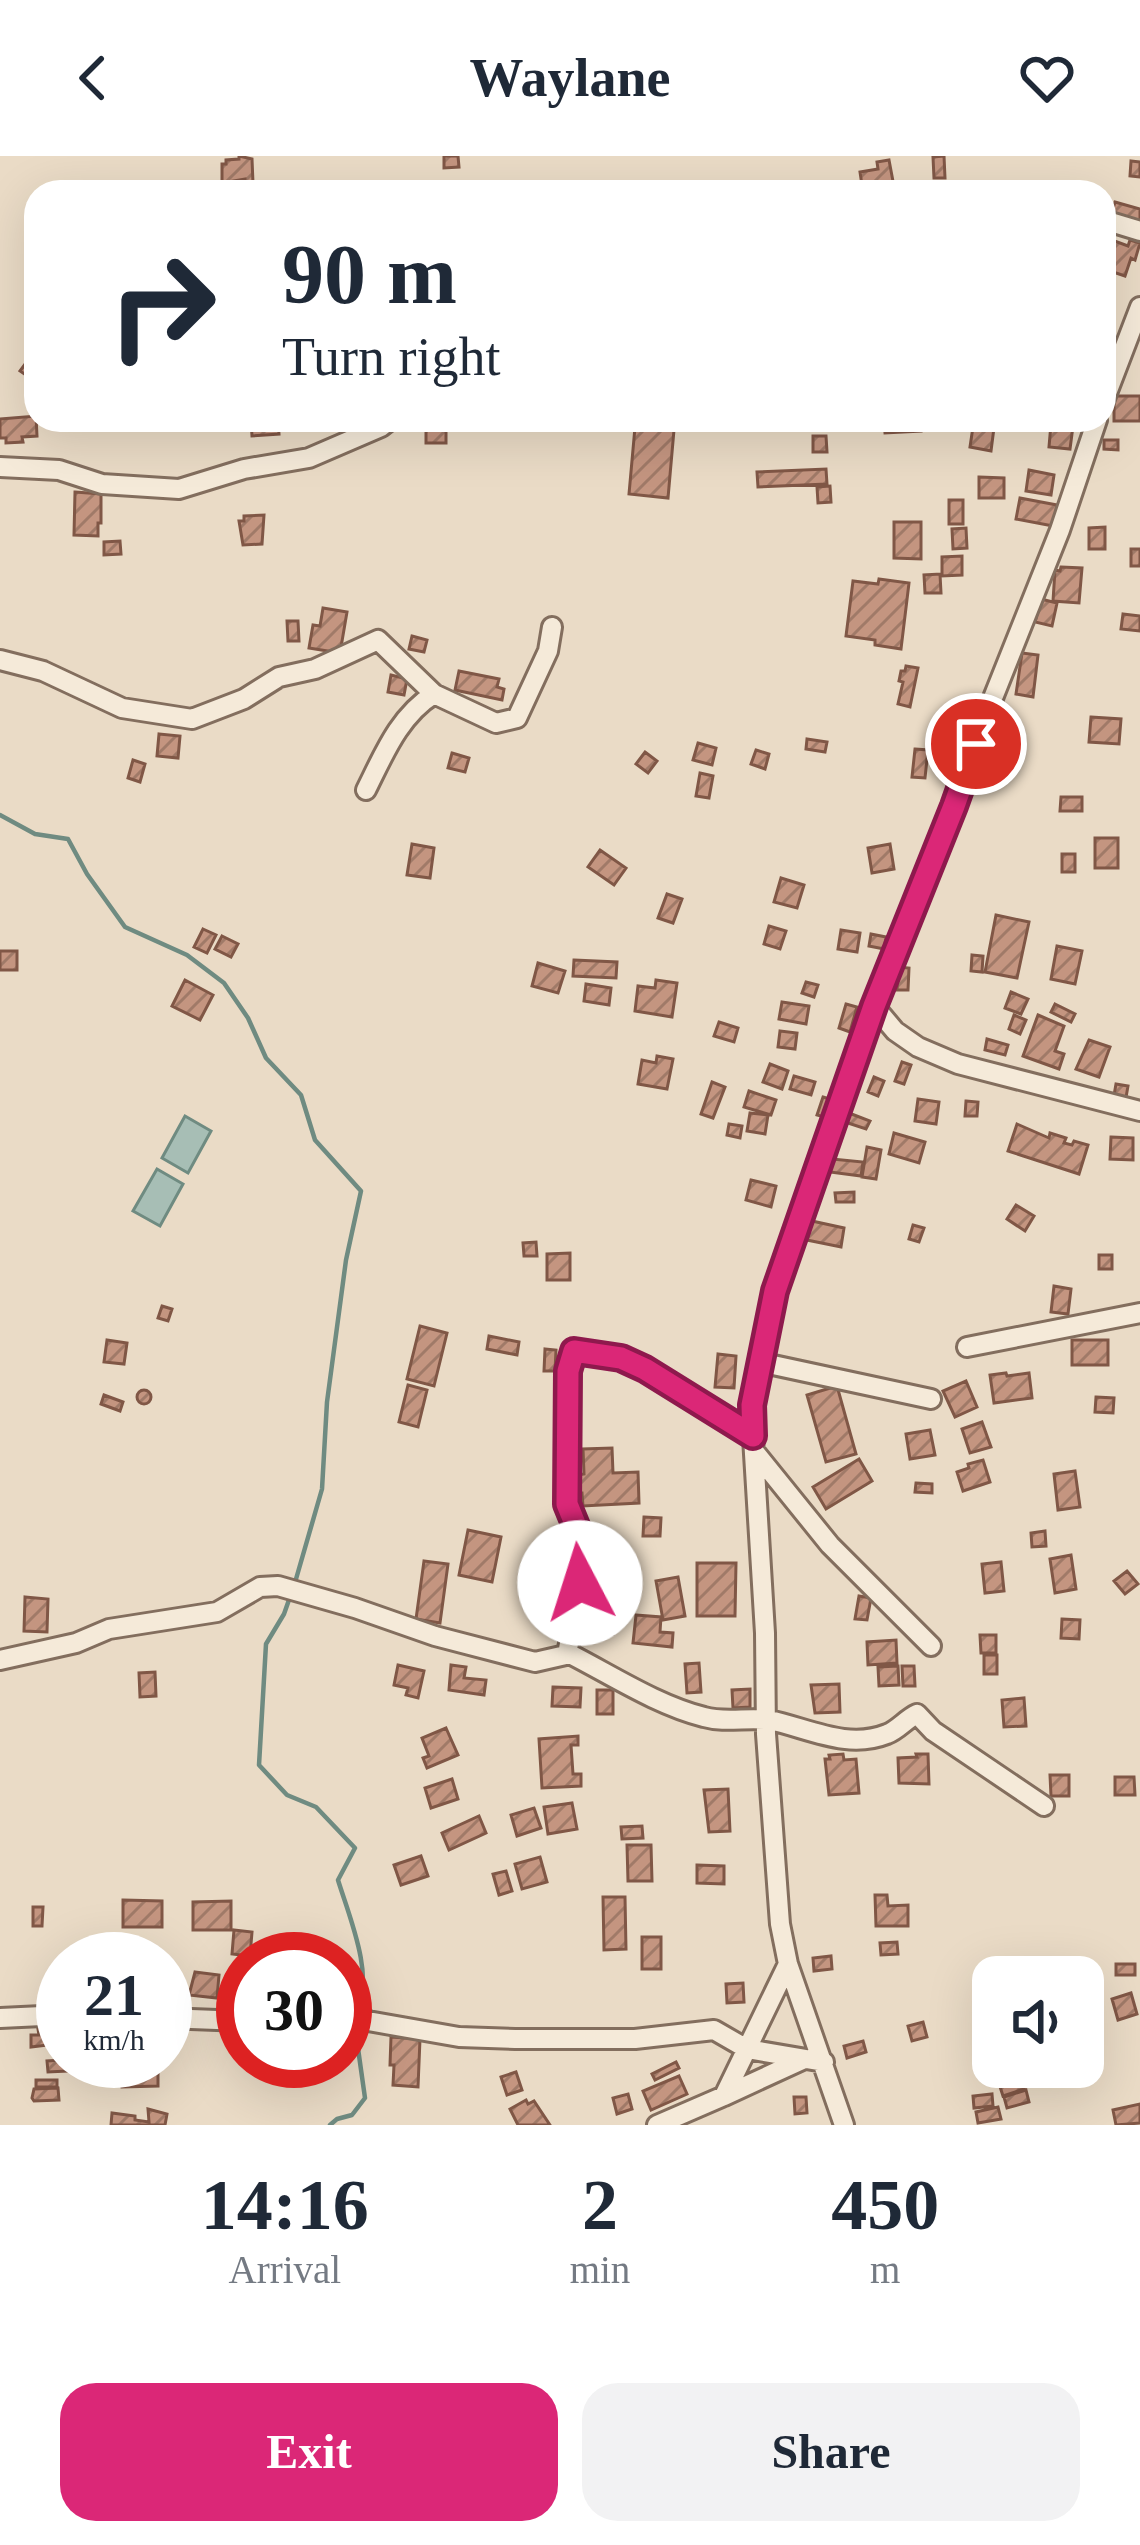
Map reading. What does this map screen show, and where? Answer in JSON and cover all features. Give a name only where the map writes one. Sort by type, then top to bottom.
[{"type":"street","points":[[1116,370],[1140,308]]},
{"type":"street","points":[[0,467],[59,470],[102,484],[179,489],[309,458],[369,432]]},
{"type":"street","points":[[844,2125],[814,2061],[788,1964],[776,1879],[752,1405],[775,1291],[874,1006],[1060,530],[1092,432]]},
{"type":"street","points":[[0,660],[43,671],[122,708],[192,719],[244,699],[280,677],[315,669],[378,640],[434,694],[496,723],[517,718],[548,651],[552,627]]},
{"type":"street","points":[[366,790],[400,725],[415,706],[434,694]]},
{"type":"street","points":[[874,1006],[918,1048],[958,1064],[1140,1111]]},
{"type":"street","points":[[967,1346],[1140,1313]]},
{"type":"street","points":[[570,1654],[580,1583],[578,1531],[567,1504],[568,1371],[574,1351],[621,1358],[645,1369],[753,1443],[830,1545],[931,1646]]},
{"type":"street","points":[[759,1362],[931,1399]]},
{"type":"street","points":[[0,1660],[76,1643],[109,1629],[218,1612],[260,1587],[278,1586],[535,1662],[570,1654],[708,1719],[766,1720],[850,1740],[889,1734],[917,1714],[933,1731],[1045,1806]]},
{"type":"street","points":[[724,2096],[788,1964]]},
{"type":"street","points":[[0,2018],[36,2016]]},
{"type":"street","points":[[372,2022],[459,2036],[515,2039],[618,2040],[714,2030],[747,2048],[814,2061]]},
{"type":"street","points":[[657,2125],[814,2061]]},
{"type":"shaded area","points":[[185,1116],[211,1131],[188,1173],[162,1158]]},
{"type":"shaded area","points":[[157,1169],[183,1184],[160,1226],[133,1211]]},
{"type":"building","points":[[444,156],[458,156],[459,167],[444,168]]},
{"type":"building","points":[[944,156],[945,178],[934,178],[933,157]]},
{"type":"building","points":[[252,159],[253,180],[222,180],[222,164]]},
{"type":"building","points":[[889,160],[893,180],[861,180],[860,172],[878,169],[877,162]]},
{"type":"building","points":[[1131,161],[1140,162],[1140,177],[1130,176]]},
{"type":"building","points":[[1116,202],[1140,209],[1140,227],[1116,220]]},
{"type":"building","points":[[1130,240],[1140,243],[1125,276],[1116,273],[1116,242],[1128,246]]},
{"type":"building","points":[[1116,396],[1140,396],[1140,421],[1116,421]]},
{"type":"building","points":[[24,417],[24,432],[37,432],[37,436],[6,443],[6,438],[0,438],[0,419]]},
{"type":"building","points":[[426,432],[446,432],[446,443],[426,443]]},
{"type":"building","points":[[635,432],[674,432],[668,498],[629,494]]},
{"type":"building","points":[[972,432],[993,432],[991,451],[970,447]]},
{"type":"building","points":[[1050,432],[1072,432],[1070,449],[1049,447]]},
{"type":"building","points":[[813,436],[826,436],[827,452],[813,452]]},
{"type":"building","points":[[1104,440],[1118,440],[1118,450],[1104,449]]},
{"type":"building","points":[[826,469],[827,484],[758,487],[757,472]]},
{"type":"building","points":[[1029,470],[1054,475],[1051,495],[1026,491]]},
{"type":"building","points":[[979,477],[1004,478],[1004,498],[979,498]]},
{"type":"building","points":[[830,486],[831,502],[818,503],[817,487]]},
{"type":"building","points":[[75,492],[101,494],[98,536],[74,535]]},
{"type":"building","points":[[1020,498],[1057,505],[1053,526],[1016,519]]},
{"type":"building","points":[[949,500],[963,500],[963,524],[949,524]]},
{"type":"building","points":[[264,515],[262,544],[243,545],[239,521],[244,516]]},
{"type":"building","points":[[894,522],[921,522],[921,559],[894,558]]},
{"type":"building","points":[[1105,527],[1105,549],[1089,549],[1089,528]]},
{"type":"building","points":[[966,528],[967,548],[953,549],[952,529]]},
{"type":"building","points":[[120,541],[121,554],[104,555],[104,542]]},
{"type":"building","points":[[1131,549],[1140,549],[1140,566],[1131,566]]},
{"type":"building","points":[[962,556],[962,575],[942,576],[942,557]]},
{"type":"building","points":[[1082,568],[1079,603],[1053,601],[1055,570]]},
{"type":"building","points":[[940,574],[941,593],[925,593],[924,575]]},
{"type":"building","points":[[879,579],[909,583],[901,649],[846,636],[853,581],[878,584]]},
{"type":"building","points":[[1041,599],[1057,603],[1052,626],[1035,622]]},
{"type":"building","points":[[323,608],[347,612],[340,653],[309,648],[313,625],[320,626]]},
{"type":"building","points":[[1123,614],[1140,616],[1140,631],[1121,629]]},
{"type":"building","points":[[287,621],[298,621],[299,641],[288,641]]},
{"type":"building","points":[[412,636],[427,640],[424,652],[409,649]]},
{"type":"building","points":[[1022,653],[1038,655],[1033,697],[1016,694]]},
{"type":"building","points":[[906,666],[918,668],[910,707],[898,704],[901,671]]},
{"type":"building","points":[[459,671],[499,679],[502,700],[455,690]]},
{"type":"building","points":[[391,675],[407,679],[404,695],[388,692]]},
{"type":"building","points":[[1091,717],[1121,719],[1119,744],[1089,742]]},
{"type":"building","points":[[159,734],[180,736],[178,758],[157,756]]},
{"type":"building","points":[[807,739],[827,742],[825,752],[806,749]]},
{"type":"building","points":[[698,743],[716,748],[712,765],[693,760]]},
{"type":"building","points":[[915,749],[928,750],[925,778],[912,777]]},
{"type":"building","points":[[756,750],[769,754],[765,769],[751,764]]},
{"type":"building","points":[[645,752],[657,761],[648,773],[636,764]]},
{"type":"building","points":[[452,753],[469,758],[465,772],[448,768]]},
{"type":"building","points":[[133,760],[145,764],[140,782],[128,778]]},
{"type":"building","points":[[700,773],[713,776],[709,798],[696,796]]},
{"type":"building","points":[[1061,797],[1082,797],[1082,811],[1060,811]]},
{"type":"building","points":[[1095,838],[1118,838],[1118,868],[1095,868]]},
{"type":"building","points":[[412,844],[434,848],[430,878],[407,875]]},
{"type":"building","points":[[890,844],[894,869],[872,873],[868,848]]},
{"type":"building","points":[[600,850],[626,868],[614,885],[588,867]]},
{"type":"building","points":[[1062,854],[1075,854],[1075,872],[1062,872]]},
{"type":"building","points":[[781,878],[804,885],[797,908],[774,902]]},
{"type":"building","points":[[667,894],[682,899],[673,923],[658,918]]},
{"type":"building","points":[[996,915],[1029,922],[1017,978],[985,972]]},
{"type":"building","points":[[769,926],[786,931],[780,949],[764,944]]},
{"type":"building","points":[[203,929],[216,935],[207,953],[194,947]]},
{"type":"building","points":[[841,930],[860,933],[857,952],[838,949]]},
{"type":"building","points":[[871,934],[886,937],[884,949],[869,946]]},
{"type":"building","points":[[222,936],[238,944],[231,957],[215,949]]},
{"type":"building","points":[[1057,946],[1082,951],[1075,984],[1051,979]]},
{"type":"building","points":[[0,951],[17,951],[17,970],[0,970]]},
{"type":"building","points":[[972,955],[983,956],[982,972],[971,971]]},
{"type":"building","points":[[574,960],[617,962],[616,978],[573,976]]},
{"type":"building","points":[[538,963],[565,971],[558,993],[532,986]]},
{"type":"building","points":[[898,967],[909,968],[908,990],[897,990]]},
{"type":"building","points":[[185,980],[213,995],[200,1020],[172,1006]]},
{"type":"building","points":[[656,980],[677,983],[672,1017],[635,1011],[638,986],[655,988]]},
{"type":"building","points":[[806,982],[818,985],[814,997],[802,993]]},
{"type":"building","points":[[586,984],[611,988],[609,1005],[584,1001]]},
{"type":"building","points":[[1011,992],[1028,999],[1021,1014],[1005,1008]]},
{"type":"building","points":[[782,1002],[809,1006],[806,1024],[779,1019]]},
{"type":"building","points":[[846,1004],[857,1007],[850,1032],[839,1028]]},
{"type":"building","points":[[1055,1004],[1075,1014],[1071,1022],[1051,1012]]},
{"type":"building","points":[[1014,1015],[1026,1020],[1020,1034],[1009,1029]]},
{"type":"building","points":[[1038,1015],[1064,1026],[1055,1051],[1064,1054],[1059,1069],[1023,1056]]},
{"type":"building","points":[[719,1022],[738,1028],[734,1042],[714,1036]]},
{"type":"building","points":[[780,1031],[797,1033],[795,1049],[778,1047]]},
{"type":"building","points":[[987,1039],[1008,1045],[1005,1055],[985,1050]]},
{"type":"building","points":[[1089,1040],[1110,1047],[1099,1077],[1076,1069]]},
{"type":"building","points":[[657,1056],[673,1059],[667,1089],[638,1084],[642,1060],[656,1063]]},
{"type":"building","points":[[902,1062],[911,1065],[904,1084],[895,1081]]},
{"type":"building","points":[[770,1064],[788,1071],[782,1089],[763,1082]]},
{"type":"building","points":[[794,1076],[815,1082],[811,1095],[790,1089]]},
{"type":"building","points":[[874,1077],[884,1081],[878,1096],[868,1092]]},
{"type":"building","points":[[712,1082],[725,1087],[713,1118],[701,1114]]},
{"type":"building","points":[[1116,1084],[1128,1086],[1125,1103],[1113,1101]]},
{"type":"building","points":[[749,1091],[776,1100],[771,1115],[744,1107]]},
{"type":"building","points":[[823,1097],[833,1100],[828,1118],[817,1115]]},
{"type":"building","points":[[918,1099],[939,1102],[936,1124],[915,1121]]},
{"type":"building","points":[[966,1101],[978,1102],[977,1116],[965,1116]]},
{"type":"building","points":[[750,1113],[768,1115],[765,1134],[747,1131]]},
{"type":"building","points":[[849,1113],[870,1121],[866,1129],[845,1122]]},
{"type":"building","points":[[729,1124],[742,1126],[740,1138],[727,1135]]},
{"type":"building","points":[[1017,1124],[1049,1138],[1050,1133],[1066,1138],[1064,1143],[1088,1145],[1079,1174],[1008,1151]]},
{"type":"building","points":[[894,1133],[925,1142],[919,1163],[889,1154]]},
{"type":"building","points":[[1111,1137],[1133,1138],[1133,1160],[1110,1159]]},
{"type":"building","points":[[867,1147],[881,1150],[876,1179],[862,1177]]},
{"type":"building","points":[[832,1159],[863,1162],[861,1176],[830,1172]]},
{"type":"building","points":[[751,1180],[776,1186],[771,1207],[746,1200]]},
{"type":"building","points":[[854,1192],[854,1202],[836,1202],[835,1193]]},
{"type":"building","points":[[1016,1205],[1034,1216],[1025,1231],[1007,1219]]},
{"type":"building","points":[[812,1221],[844,1228],[841,1247],[807,1240]]},
{"type":"building","points":[[913,1225],[924,1228],[919,1242],[909,1239]]},
{"type":"building","points":[[536,1242],[537,1256],[524,1256],[523,1243]]},
{"type":"building","points":[[570,1253],[570,1280],[547,1280],[547,1254]]},
{"type":"building","points":[[1099,1255],[1112,1255],[1112,1269],[1099,1269]]},
{"type":"building","points":[[1054,1286],[1071,1289],[1068,1314],[1051,1312]]},
{"type":"building","points":[[162,1306],[172,1309],[168,1321],[158,1318]]},
{"type":"building","points":[[420,1326],[447,1333],[434,1386],[407,1379]]},
{"type":"building","points":[[489,1336],[519,1342],[517,1355],[487,1349]]},
{"type":"building","points":[[107,1340],[127,1343],[124,1364],[104,1362]]},
{"type":"building","points":[[1072,1340],[1108,1340],[1108,1365],[1072,1365]]},
{"type":"building","points":[[545,1349],[556,1350],[555,1371],[544,1371]]},
{"type":"building","points":[[718,1354],[736,1356],[734,1388],[715,1387]]},
{"type":"building","points":[[1029,1373],[1032,1398],[994,1403],[990,1375]]},
{"type":"building","points":[[966,1381],[977,1407],[955,1417],[943,1391]]},
{"type":"building","points":[[408,1385],[427,1390],[418,1427],[399,1422]]},
{"type":"building","points":[[837,1386],[856,1454],[826,1462],[807,1395]]},
{"type":"building","points":[[144,1390],[151,1397],[144,1404],[137,1397]]},
{"type":"building","points":[[104,1395],[123,1402],[120,1411],[101,1404]]},
{"type":"building","points":[[1096,1397],[1114,1398],[1113,1413],[1095,1412]]},
{"type":"building","points":[[982,1422],[991,1447],[970,1453],[962,1429]]},
{"type":"building","points":[[930,1430],[935,1455],[910,1459],[906,1434]]},
{"type":"building","points":[[612,1448],[613,1473],[638,1472],[639,1503],[583,1506],[577,1475],[584,1474],[583,1449]]},
{"type":"building","points":[[859,1459],[872,1481],[826,1509],[813,1487]]},
{"type":"building","points":[[983,1460],[990,1482],[963,1491],[957,1472]]},
{"type":"building","points":[[1075,1471],[1080,1507],[1058,1510],[1054,1474]]},
{"type":"building","points":[[916,1483],[932,1484],[932,1493],[915,1492]]},
{"type":"building","points":[[644,1517],[661,1518],[660,1536],[643,1536]]},
{"type":"building","points":[[468,1530],[501,1537],[492,1582],[459,1575]]},
{"type":"building","points":[[1045,1531],[1046,1546],[1032,1547],[1031,1533]]},
{"type":"building","points":[[1071,1555],[1076,1589],[1055,1593],[1050,1559]]},
{"type":"building","points":[[599,1556],[622,1556],[622,1580],[599,1580]]},
{"type":"building","points":[[424,1561],[448,1564],[440,1623],[416,1619]]},
{"type":"building","points":[[1001,1562],[1004,1591],[985,1593],[982,1564]]},
{"type":"building","points":[[697,1563],[736,1563],[735,1616],[697,1616]]},
{"type":"building","points":[[1127,1571],[1138,1584],[1125,1594],[1114,1581]]},
{"type":"building","points":[[678,1577],[685,1616],[663,1620],[656,1581]]},
{"type":"building","points":[[859,1596],[871,1598],[867,1620],[855,1619]]},
{"type":"building","points":[[25,1597],[48,1599],[47,1632],[24,1631]]},
{"type":"building","points":[[598,1605],[616,1607],[613,1634],[595,1632]]},
{"type":"building","points":[[636,1615],[661,1617],[660,1632],[673,1633],[672,1647],[633,1643]]},
{"type":"building","points":[[1062,1619],[1080,1620],[1079,1639],[1061,1638]]},
{"type":"building","points":[[980,1635],[996,1635],[996,1653],[981,1653]]},
{"type":"building","points":[[896,1640],[897,1663],[868,1665],[867,1642]]},
{"type":"building","points":[[984,1655],[997,1655],[997,1674],[984,1674]]},
{"type":"building","points":[[699,1663],[701,1692],[687,1693],[685,1664]]},
{"type":"building","points":[[398,1665],[424,1671],[418,1698],[406,1695],[408,1688],[394,1685]]},
{"type":"building","points":[[451,1665],[466,1667],[464,1678],[486,1680],[484,1695],[449,1690]]},
{"type":"building","points":[[898,1666],[899,1685],[879,1686],[878,1667]]},
{"type":"building","points":[[902,1666],[914,1666],[915,1686],[903,1686]]},
{"type":"building","points":[[155,1672],[156,1696],[140,1697],[139,1673]]},
{"type":"building","points":[[839,1684],[840,1712],[815,1713],[811,1685]]},
{"type":"building","points":[[553,1687],[581,1688],[580,1707],[552,1706]]},
{"type":"building","points":[[750,1689],[750,1707],[733,1708],[732,1690]]},
{"type":"building","points":[[597,1690],[613,1690],[613,1714],[597,1714]]},
{"type":"building","points":[[1024,1698],[1026,1726],[1004,1727],[1002,1700]]},
{"type":"building","points":[[446,1728],[458,1755],[427,1768],[423,1758],[429,1756],[422,1738]]},
{"type":"building","points":[[578,1736],[578,1745],[571,1745],[573,1774],[581,1774],[581,1786],[542,1788],[539,1739]]},
{"type":"building","points":[[843,1754],[844,1760],[856,1759],[859,1793],[829,1795],[825,1759]]},
{"type":"building","points":[[928,1754],[929,1784],[899,1783],[898,1758]]},
{"type":"building","points":[[1050,1775],[1069,1775],[1069,1796],[1051,1796]]},
{"type":"building","points":[[1115,1777],[1134,1777],[1135,1795],[1115,1795]]},
{"type":"building","points":[[452,1779],[458,1799],[431,1808],[425,1788]]},
{"type":"building","points":[[728,1789],[730,1831],[709,1832],[704,1790]]},
{"type":"building","points":[[572,1803],[577,1829],[548,1834],[544,1807]]},
{"type":"building","points":[[534,1808],[541,1828],[517,1836],[511,1815]]},
{"type":"building","points":[[479,1816],[486,1833],[449,1850],[442,1833]]},
{"type":"building","points":[[642,1826],[643,1838],[622,1839],[621,1827]]},
{"type":"building","points":[[627,1845],[651,1845],[652,1881],[628,1881]]},
{"type":"building","points":[[421,1856],[428,1876],[401,1885],[394,1865]]},
{"type":"building","points":[[540,1857],[547,1882],[522,1889],[515,1864]]},
{"type":"building","points":[[697,1865],[724,1866],[724,1884],[697,1883]]},
{"type":"building","points":[[506,1871],[512,1891],[499,1895],[493,1874]]},
{"type":"building","points":[[875,1895],[887,1895],[888,1906],[908,1905],[908,1926],[876,1926]]},
{"type":"building","points":[[603,1897],[625,1897],[626,1949],[604,1950]]},
{"type":"building","points":[[123,1900],[162,1901],[162,1927],[123,1927]]},
{"type":"building","points":[[231,1901],[231,1930],[193,1930],[193,1902]]},
{"type":"building","points":[[33,1907],[43,1907],[42,1926],[33,1926]]},
{"type":"building","points":[[642,1937],[661,1937],[661,1969],[642,1969]]},
{"type":"building","points":[[897,1942],[898,1954],[881,1955],[880,1943]]},
{"type":"building","points":[[831,1956],[832,1969],[814,1971],[813,1958]]},
{"type":"building","points":[[1116,1964],[1135,1964],[1135,1975],[1116,1975]]},
{"type":"building","points":[[195,1972],[216,1975],[216,1998],[192,1995]]},
{"type":"building","points":[[743,1983],[744,2002],[727,2003],[726,1984]]},
{"type":"building","points":[[1131,1993],[1137,2014],[1118,2020],[1112,1999]]},
{"type":"building","points":[[923,2022],[927,2037],[912,2041],[908,2026]]},
{"type":"building","points":[[391,2037],[420,2039],[418,2087],[393,2085]]},
{"type":"building","points":[[863,2041],[866,2052],[847,2058],[844,2046]]},
{"type":"building","points":[[676,2062],[679,2068],[655,2080],[652,2074]]},
{"type":"building","points":[[516,2072],[522,2090],[507,2095],[501,2077]]},
{"type":"building","points":[[679,2076],[687,2094],[651,2110],[643,2091]]},
{"type":"building","points":[[58,2088],[59,2100],[34,2101],[34,2089]]},
{"type":"building","points":[[1000,2088],[1024,2088],[1024,2089],[1003,2096]]},
{"type":"building","points":[[1026,2090],[1029,2102],[1007,2108],[1004,2097]]},
{"type":"building","points":[[628,2094],[632,2109],[617,2114],[613,2098]]},
{"type":"building","points":[[992,2094],[993,2106],[974,2108],[973,2096]]},
{"type":"building","points":[[794,2097],[806,2097],[807,2113],[795,2114]]},
{"type":"building","points":[[526,2100],[528,2104],[534,2101],[550,2125],[518,2125],[510,2109]]},
{"type":"building","points":[[1140,2104],[1140,2123],[1116,2125],[1113,2110]]},
{"type":"building","points":[[998,2107],[1001,2119],[978,2123],[976,2112]]},
{"type":"building","points":[[148,2109],[167,2114],[165,2125],[111,2125],[112,2113],[149,2122]]},
{"type":"waterway","points":[[0,815],[35,834],[68,839],[125,927],[187,955],[224,983],[248,1018],[266,1058],[301,1095],[315,1140],[361,1191],[346,1260],[327,1402],[322,1489],[294,1586]]},
{"type":"waterway","points":[[290,1597],[266,1644],[259,1765],[287,1795],[316,1807],[355,1848],[338,1880],[354,1932]]},
{"type":"waterway","points":[[330,2125],[352,2115],[365,2098],[364,2088]]},
{"type":"route","points":[[580,1583],[578,1531],[567,1504],[568,1371],[574,1351],[621,1358],[645,1369],[753,1436],[752,1405],[775,1291],[874,1006],[976,744]]}]
